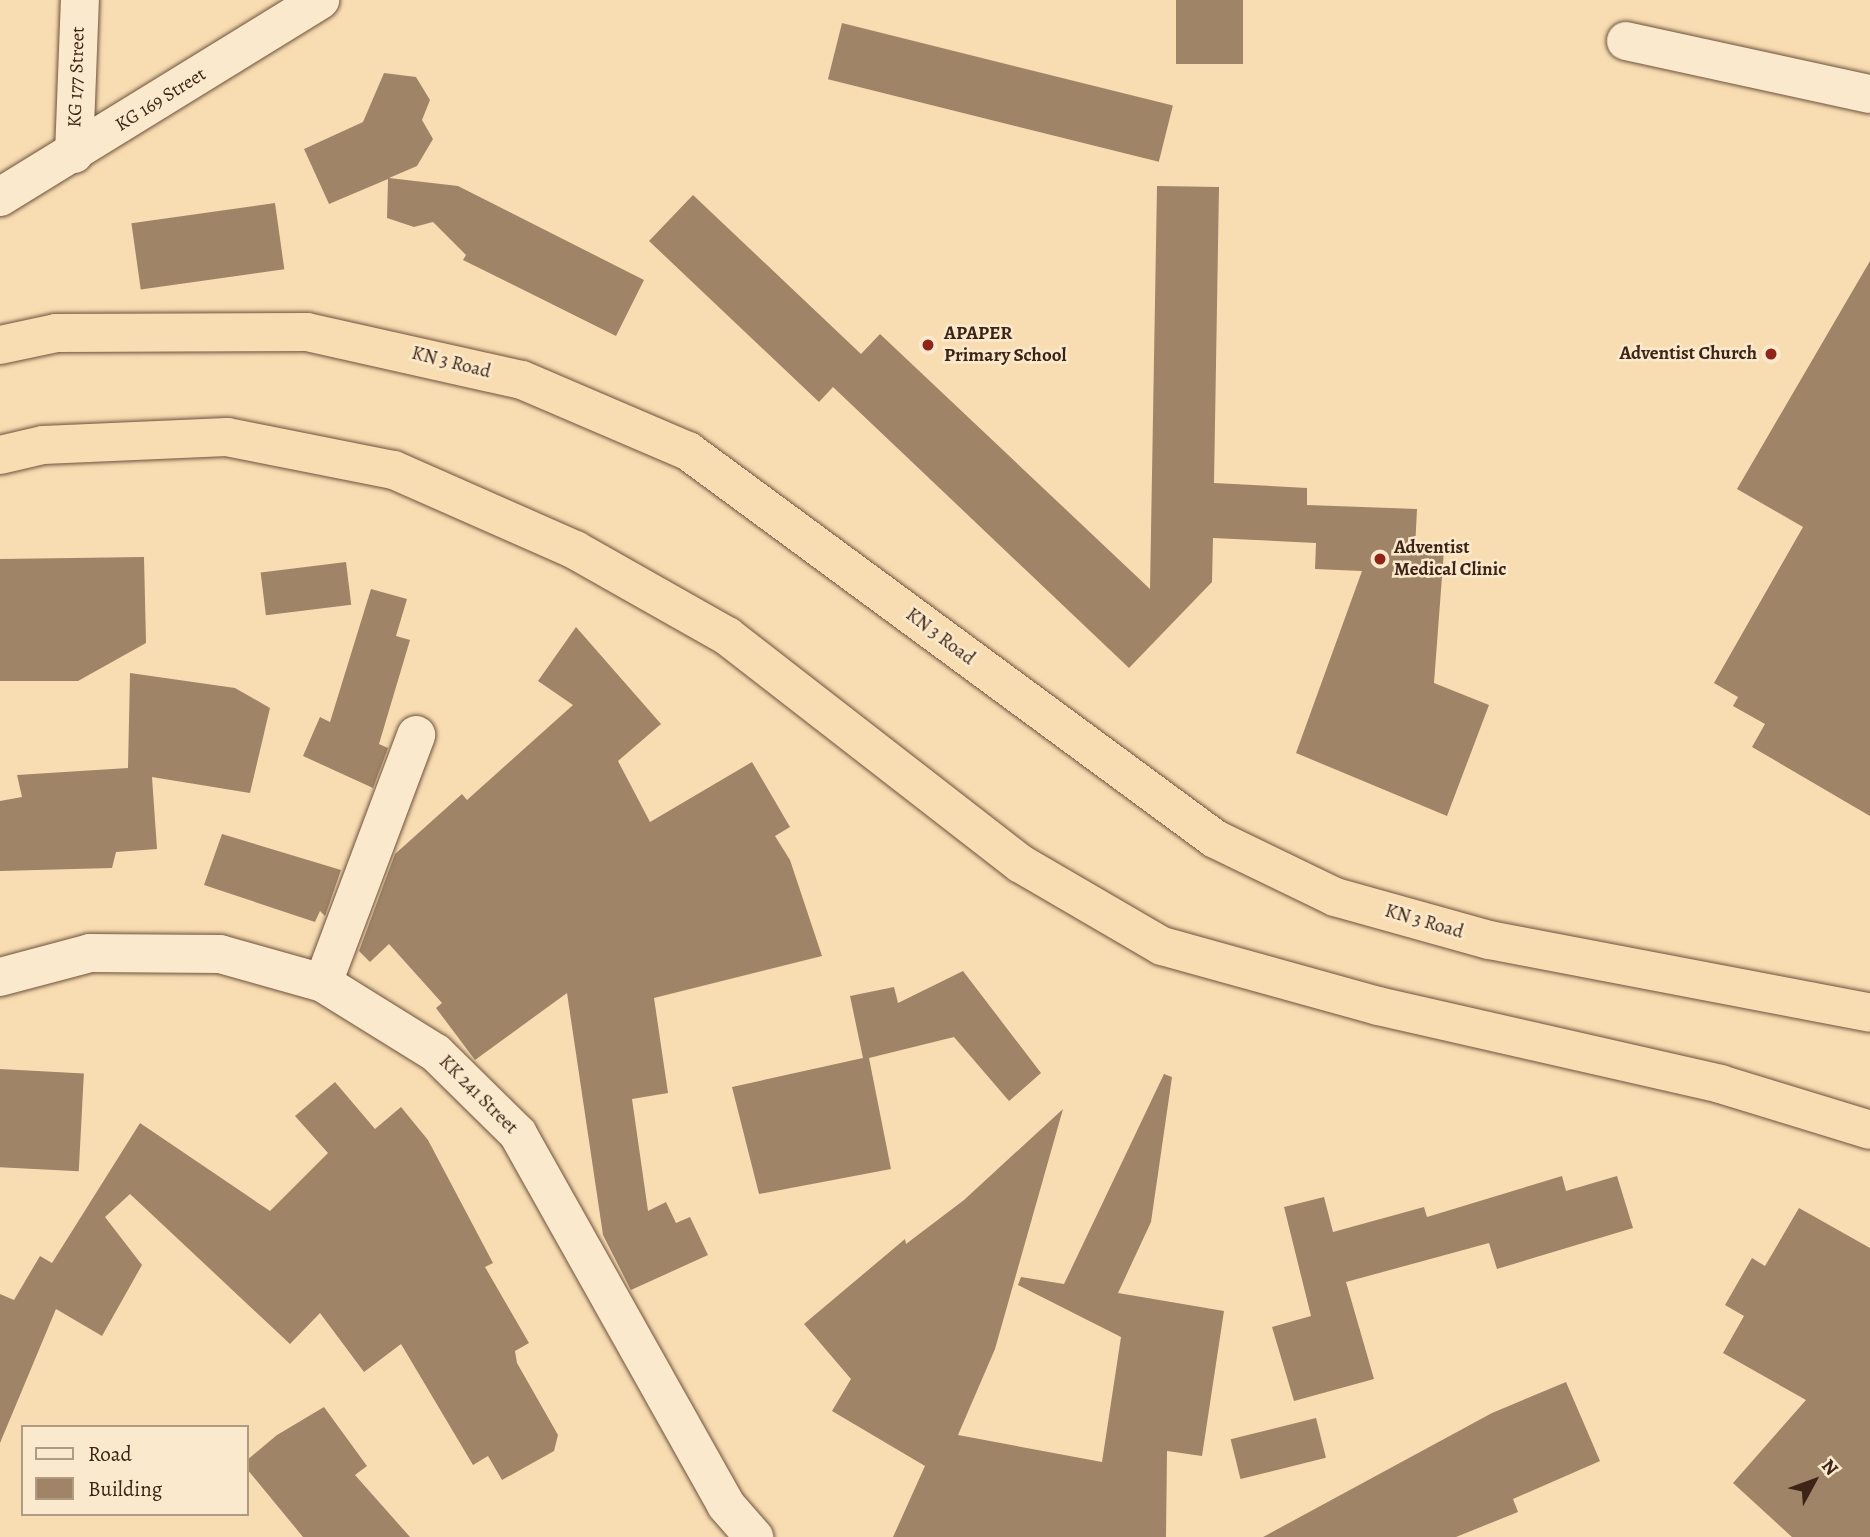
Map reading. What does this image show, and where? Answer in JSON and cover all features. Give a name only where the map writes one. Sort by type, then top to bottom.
[{"type":"highway","name":"KN 3 Road","points":[[0,345],[56,333],[307,332],[522,380],[688,451],[1215,839],[1335,897],[1489,940],[1870,1013]]},
{"type":"highway","points":[[0,455],[43,446],[227,437],[394,470],[575,550],[727,636],[1021,864],[1162,946],[1378,1006],[1720,1084],[1870,1130]]},
{"type":"street","name":"KG 177 Street","points":[[74,154],[80,0]]},
{"type":"street","name":"KG 169 Street","points":[[0,197],[74,154],[320,0]]},
{"type":"street","points":[[1626,41],[1870,94]]},
{"type":"street","points":[[323,983],[416,735]]},
{"type":"street","name":"KK 241 Street","points":[[0,977],[90,953],[220,954],[323,983],[436,1053],[518,1134],[726,1505],[754,1537]]},
{"type":"building","points":[[1176,0],[1243,0],[1243,64],[1176,64]]},
{"type":"building","points":[[842,23],[1173,105],[1159,162],[828,79]]},
{"type":"building","points":[[384,73],[416,77],[430,100],[422,120],[433,139],[417,166],[389,178],[458,186],[644,280],[616,336],[463,260],[466,255],[433,222],[414,227],[387,218],[388,179],[329,204],[304,149],[363,122]]},
{"type":"building","points":[[1157,186],[1219,187],[1214,483],[1307,488],[1307,505],[1417,509],[1415,549],[1444,550],[1434,683],[1489,705],[1447,816],[1296,753],[1362,571],[1315,569],[1316,543],[1213,538],[1212,582],[1129,668],[833,387],[819,402],[649,241],[693,195],[861,354],[880,334],[1150,589]]},
{"type":"building","points":[[275,203],[284,269],[141,290],[131,223]]},
{"type":"building","points":[[1870,261],[1870,816],[1752,747],[1765,724],[1733,706],[1738,697],[1714,683],[1803,527],[1737,489]]},
{"type":"building","points":[[144,557],[146,643],[78,681],[0,681],[0,559]]},
{"type":"building","points":[[346,562],[351,605],[266,615],[261,572]]},
{"type":"building","points":[[371,589],[407,599],[396,636],[410,640],[379,744],[388,748],[373,788],[303,756],[320,717],[330,722]]},
{"type":"building","points":[[576,627],[661,724],[618,761],[650,822],[752,762],[790,827],[775,836],[790,860],[822,956],[654,998],[668,1093],[632,1099],[648,1211],[666,1202],[676,1223],[690,1217],[708,1255],[631,1290],[603,1235],[567,993],[475,1060],[436,1008],[442,1003],[389,944],[370,962],[359,951],[395,854],[462,794],[467,800],[573,705],[538,681]]},
{"type":"building","points":[[130,673],[235,688],[270,708],[250,793],[152,777],[157,849],[116,852],[112,868],[0,871],[0,801],[22,797],[17,775],[128,768]]},
{"type":"building","points":[[222,834],[341,870],[325,916],[320,911],[315,922],[204,885]]},
{"type":"building","points":[[963,971],[1041,1073],[1009,1101],[954,1037],[869,1058],[891,1169],[759,1194],[732,1087],[863,1058],[850,996],[894,987],[898,1003]]},
{"type":"building","points":[[0,1069],[84,1073],[79,1171],[0,1167]]},
{"type":"building","points":[[1164,1074],[1172,1077],[1151,1222],[1118,1293],[1224,1311],[1202,1456],[1167,1451],[1166,1537],[893,1537],[925,1466],[832,1411],[851,1379],[804,1324],[905,1239],[906,1244],[964,1200],[1063,1109],[995,1349],[958,1435],[1102,1462],[1121,1337],[1018,1285],[1021,1277],[1064,1284]]},
{"type":"building","points":[[335,1082],[375,1129],[401,1107],[428,1140],[493,1263],[485,1267],[529,1343],[515,1351],[517,1363],[558,1435],[554,1451],[502,1480],[488,1456],[473,1465],[401,1344],[364,1372],[320,1313],[290,1344],[130,1194],[105,1217],[142,1265],[102,1336],[56,1309],[0,1443],[0,1294],[14,1300],[40,1256],[52,1263],[140,1123],[270,1211],[328,1153],[295,1116]]},
{"type":"building","points":[[1562,1176],[1566,1191],[1617,1176],[1633,1228],[1497,1269],[1489,1243],[1346,1282],[1374,1379],[1294,1401],[1272,1327],[1311,1316],[1284,1207],[1324,1197],[1333,1232],[1424,1207],[1427,1217]]},
{"type":"building","points":[[1799,1208],[1870,1248],[1870,1537],[1792,1537],[1733,1483],[1806,1400],[1723,1353],[1744,1316],[1725,1305],[1752,1258],[1765,1266]]},
{"type":"building","points":[[1566,1382],[1600,1461],[1513,1499],[1518,1512],[1456,1537],[1263,1537],[1492,1413]]},
{"type":"building","points":[[324,1407],[367,1466],[355,1475],[410,1537],[303,1537],[248,1470],[248,1459],[277,1435]]},
{"type":"building","points":[[1316,1418],[1326,1458],[1241,1479],[1231,1439]]},
{"type":"place","name":"APAPER Primary School","points":[[928,345]]},
{"type":"place","name":"Adventist Church","points":[[1771,354]]},
{"type":"place","name":"Adventist Medical Clinic","points":[[1380,559]]}]
